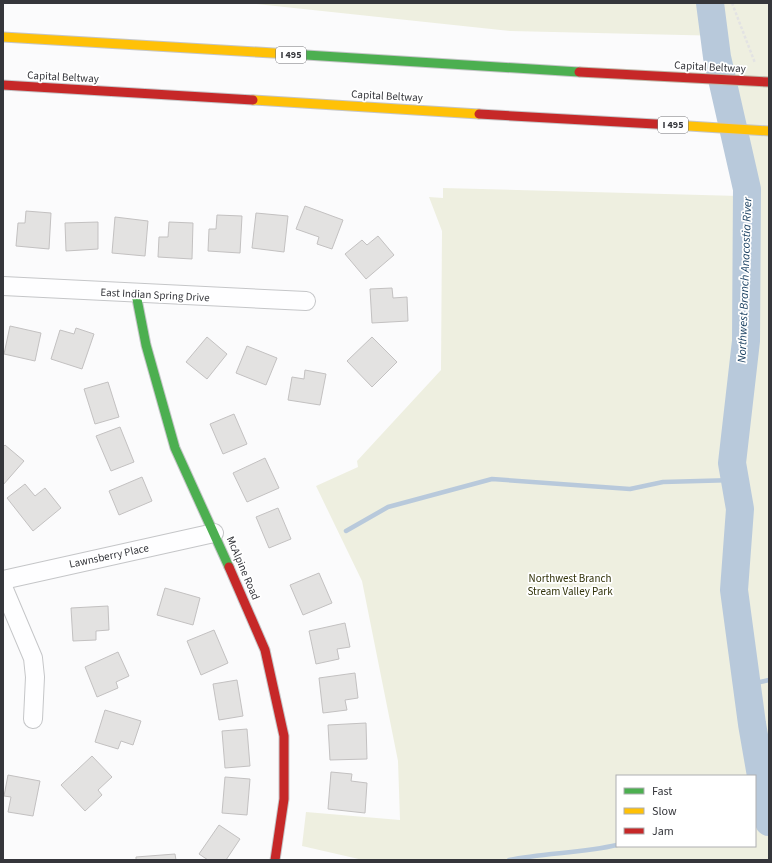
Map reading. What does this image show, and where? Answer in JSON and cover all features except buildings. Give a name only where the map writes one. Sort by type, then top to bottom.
[{"type":"main road","name":"Capital Beltway","points":[[3,37],[769,82]]},
{"type":"main road","name":"Capital Beltway","points":[[3,85],[769,131]]},
{"type":"main road","name":"McAlpine Road","points":[[136,294],[146,345],[175,448],[265,650],[284,736],[284,799],[275,860]]},
{"type":"street","name":"East Indian Spring Drive","points":[[3,286],[306,302]]},
{"type":"street","name":"Lawnsberry Place","points":[[3,580],[214,533]]},
{"type":"street","points":[[3,588],[33,658],[35,677],[33,719]]},
{"type":"path","points":[[732,3],[756,67]]},
{"type":"green space","name":"Northwest Branch Stream Valley Park","points":[[247,3],[769,3],[769,860],[363,860],[302,846],[306,812],[400,820],[398,761],[362,581],[316,486],[358,467],[357,461],[441,370],[442,231],[429,197],[443,198],[443,188],[739,196],[726,36],[510,31]]},
{"type":"waterway","name":"Northwest Branch Anacostia River","points":[[710,3],[717,57],[747,189],[746,341],[732,463],[740,509],[734,590],[752,724],[769,822]]},
{"type":"waterway","points":[[346,531],[388,507],[492,479],[630,489],[663,482],[735,480]]},
{"type":"waterway","points":[[747,685],[769,680]]},
{"type":"waterway","points":[[756,822],[769,820]]},
{"type":"waterway","points":[[509,860],[590,850],[616,845]]},
{"type":"traffic: fast","points":[[290,54],[579,72]]},
{"type":"traffic: fast","points":[[136,294],[146,345],[175,448],[229,567]]},
{"type":"traffic: slow","points":[[3,37],[290,54]]},
{"type":"traffic: slow","points":[[253,100],[479,114]]},
{"type":"traffic: slow","points":[[673,125],[769,131]]},
{"type":"traffic: jam","points":[[579,72],[769,82]]},
{"type":"traffic: jam","points":[[3,85],[253,100]]},
{"type":"traffic: jam","points":[[479,114],[673,125]]},
{"type":"traffic: jam","points":[[229,567],[265,650],[284,736],[284,799],[275,860]]}]
